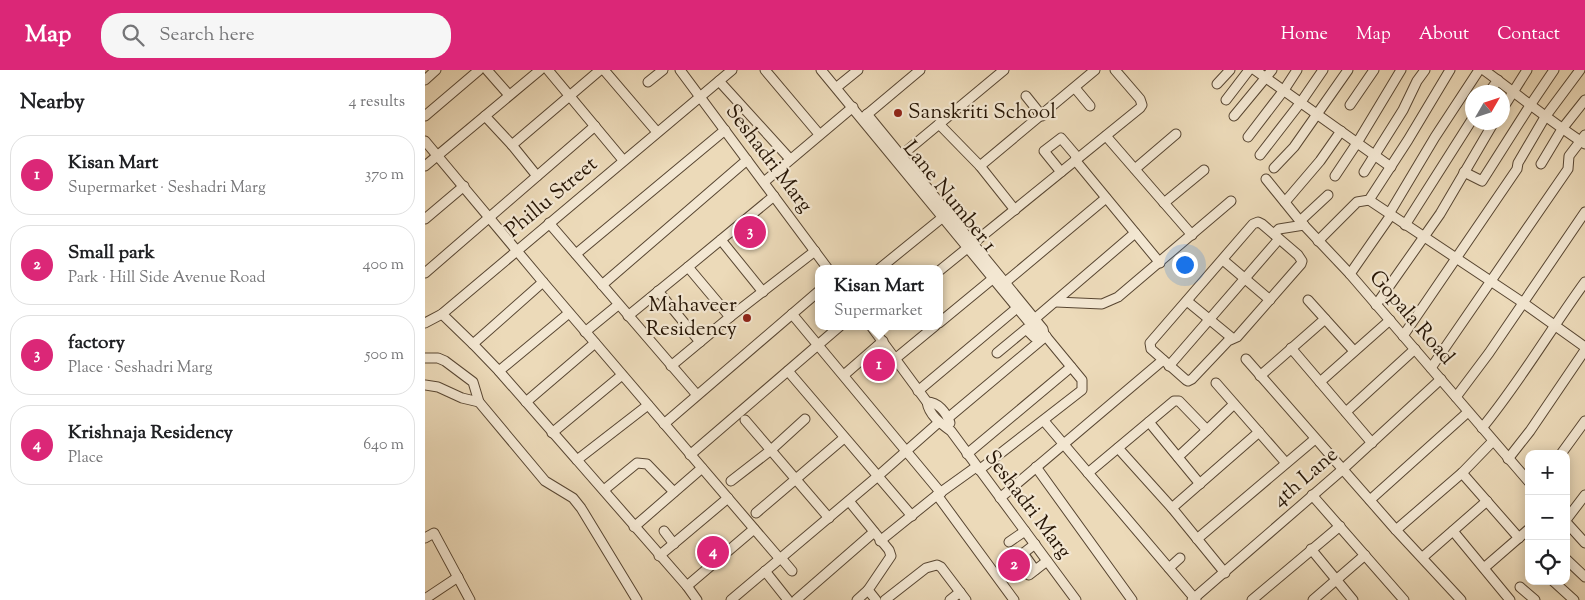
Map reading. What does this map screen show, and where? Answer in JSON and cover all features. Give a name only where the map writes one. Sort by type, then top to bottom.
[{"type":"street","points":[[425,80],[436,70]]},
{"type":"street","points":[[425,116],[479,70]]},
{"type":"street","points":[[487,70],[509,96]]},
{"type":"street","points":[[425,166],[540,70]]},
{"type":"street","points":[[548,70],[623,160]]},
{"type":"street","points":[[512,146],[602,70],[657,132]]},
{"type":"street","points":[[648,82],[663,70]]},
{"type":"street","name":"Seshadri Marg","points":[[680,70],[825,265]]},
{"type":"street","name":"Phillu Street","points":[[425,323],[442,314],[732,70]]},
{"type":"street","points":[[765,70],[819,134]]},
{"type":"street","points":[[821,70],[853,107],[865,116],[971,246]]},
{"type":"street","points":[[837,88],[858,70]]},
{"type":"street","points":[[865,116],[920,70]]},
{"type":"street","points":[[899,158],[1004,70]]},
{"type":"street","points":[[980,166],[1042,116],[1078,92],[1095,70]]},
{"type":"street","points":[[943,268],[1140,108],[1142,105],[1140,99],[1115,70]]},
{"type":"street","points":[[1217,84],[1230,70]]},
{"type":"street","points":[[1225,100],[1249,70]]},
{"type":"street","points":[[1255,70],[1269,73],[1284,90],[1391,167]]},
{"type":"street","points":[[1248,137],[1297,70]]},
{"type":"street","points":[[1260,155],[1323,70]]},
{"type":"street","points":[[1273,168],[1293,147],[1348,70]]},
{"type":"street","points":[[1350,105],[1374,70]]},
{"type":"street","points":[[1335,176],[1357,144],[1401,70]]},
{"type":"street","points":[[1363,172],[1403,110],[1417,81],[1425,70]]},
{"type":"street","points":[[1369,200],[1450,70]]},
{"type":"street","points":[[1350,274],[1390,215],[1435,136],[1479,70]]},
{"type":"street","points":[[1431,368],[1489,281],[1568,169],[1569,156],[1583,140],[1545,117],[1531,104],[1512,92],[1497,76],[1484,70]]},
{"type":"street","points":[[1510,96],[1527,70]]},
{"type":"street","points":[[1464,172],[1482,181],[1554,70]]},
{"type":"street","points":[[1403,336],[1517,169],[1518,163],[1545,117],[1581,70]]},
{"type":"street","points":[[1234,116],[1269,73]]},
{"type":"street","points":[[719,81],[790,159]]},
{"type":"street","points":[[1078,92],[1090,106]]},
{"type":"street","points":[[1026,96],[1042,116]]},
{"type":"street","points":[[1541,164],[1562,129],[1585,100]]},
{"type":"street","points":[[763,182],[853,107]]},
{"type":"street","points":[[485,116],[537,176]]},
{"type":"street","points":[[939,124],[980,166],[1015,210]]},
{"type":"street","points":[[425,273],[595,126]]},
{"type":"street","points":[[576,254],[725,130]]},
{"type":"street","points":[[1405,225],[1465,130]]},
{"type":"street","points":[[1376,305],[1440,214],[1489,130]]},
{"type":"street","points":[[1285,202],[1320,161],[1341,131]]},
{"type":"street","points":[[1135,169],[1175,134]]},
{"type":"street","points":[[1105,136],[1192,235]]},
{"type":"street","points":[[1061,172],[1044,151],[1061,138],[1106,198],[1160,263]]},
{"type":"street","points":[[425,141],[585,332],[792,570]]},
{"type":"street","name":"Lane Number 1","points":[[899,158],[943,217],[971,246],[1003,284]]},
{"type":"street","points":[[601,285],[747,160]]},
{"type":"street","points":[[1164,203],[1204,170]]},
{"type":"street","name":"Gopala Road","points":[[1266,179],[1302,223],[1350,274],[1525,478]]},
{"type":"street","points":[[425,219],[464,186]]},
{"type":"street","points":[[1000,498],[1064,444],[1166,363],[1209,319],[1278,238],[1287,236],[1287,228],[1302,223],[1328,195]]},
{"type":"street","points":[[628,316],[774,196]]},
{"type":"street","points":[[1003,284],[1106,198]]},
{"type":"street","points":[[1318,241],[1357,202],[1369,200],[1522,302],[1585,349],[1530,431],[1508,459]]},
{"type":"street","points":[[1056,302],[1102,304],[1118,297],[1231,201]]},
{"type":"street","points":[[1457,397],[1489,354],[1522,302],[1585,212]]},
{"type":"street","points":[[884,265],[943,217]]},
{"type":"street","points":[[549,223],[697,396]]},
{"type":"street","points":[[1255,223],[1262,224],[1302,261],[1237,337],[1228,341],[1190,381],[1186,380],[1151,349],[1150,343],[1223,260],[1255,223]]},
{"type":"street","points":[[1033,321],[1135,233]]},
{"type":"street","points":[[721,240],[763,292]]},
{"type":"street","points":[[671,366],[815,251]]},
{"type":"street","points":[[1223,260],[1270,300]]},
{"type":"street","points":[[688,267],[730,318]]},
{"type":"street","points":[[943,320],[996,276]]},
{"type":"street","points":[[473,344],[543,282]]},
{"type":"street","points":[[1482,428],[1521,376],[1553,326],[1585,282]]},
{"type":"street","points":[[880,541],[939,494],[1044,420],[1082,390],[1082,380],[1045,335],[1043,329],[1017,308],[1003,284]]},
{"type":"street","points":[[1003,284],[1033,321]]},
{"type":"street","points":[[658,292],[700,342]]},
{"type":"street","points":[[664,424],[815,294]]},
{"type":"street","points":[[1308,300],[1354,351]]},
{"type":"street","points":[[1187,301],[1232,338]]},
{"type":"street","points":[[585,332],[618,304]]},
{"type":"street","points":[[918,391],[1017,308]]},
{"type":"street","points":[[499,371],[569,313]]},
{"type":"street","points":[[442,314],[499,371],[604,490],[697,600]]},
{"type":"street","points":[[792,314],[844,375],[939,494],[1014,600]]},
{"type":"street","points":[[1260,376],[1325,318]]},
{"type":"street","points":[[1320,382],[1390,320]]},
{"type":"street","points":[[691,454],[835,330]]},
{"type":"street","name":"Seshadri Marg","points":[[874,330],[927,402],[928,408],[938,422],[951,431],[1076,600]]},
{"type":"street","points":[[895,359],[930,330]]},
{"type":"street","points":[[997,353],[1028,330],[1035,339],[1020,355],[1005,363]]},
{"type":"street","points":[[948,418],[1045,335]]},
{"type":"street","points":[[844,375],[883,341]]},
{"type":"street","points":[[526,402],[595,343]]},
{"type":"street","points":[[1010,343],[1020,355]]},
{"type":"street","points":[[1291,348],[1372,442]]},
{"type":"street","points":[[1346,412],[1415,349]]},
{"type":"street","points":[[425,358],[438,358],[445,361],[468,377],[475,385],[479,402],[545,481],[567,494],[577,503],[637,600]]},
{"type":"street","points":[[1246,359],[1342,470],[1423,558],[1454,598]]},
{"type":"street","points":[[967,454],[1071,368]]},
{"type":"street","points":[[787,371],[912,516]]},
{"type":"street","points":[[552,433],[622,375]]},
{"type":"street","name":"4th Lane","points":[[1194,599],[1342,470],[1441,379]]},
{"type":"street","points":[[1216,383],[1286,463]]},
{"type":"street","points":[[425,385],[438,387],[462,398],[479,402]]},
{"type":"street","points":[[1088,473],[1177,400],[1207,430]]},
{"type":"street","name":"Seshadri Marg","points":[[927,402],[933,402],[948,418],[951,431]]},
{"type":"street","points":[[577,460],[647,404]]},
{"type":"street","points":[[1178,457],[1235,404]]},
{"type":"street","points":[[1370,500],[1468,412]]},
{"type":"street","points":[[745,420],[829,518]]},
{"type":"street","points":[[731,481],[771,450],[805,420]]},
{"type":"street","points":[[1044,420],[1194,599]]},
{"type":"street","points":[[1564,450],[1585,420]]},
{"type":"street","points":[[731,600],[906,452],[938,422]]},
{"type":"street","points":[[1149,422],[1200,484]]},
{"type":"street","points":[[1172,508],[1259,432]]},
{"type":"street","points":[[756,513],[845,438]]},
{"type":"street","points":[[1197,539],[1315,439]]},
{"type":"street","points":[[1396,530],[1462,472],[1493,441]]},
{"type":"street","points":[[1118,448],[1172,508],[1225,573]]},
{"type":"street","points":[[604,490],[637,463],[642,463],[647,464],[674,492]]},
{"type":"street","points":[[1036,467],[1132,600]]},
{"type":"street","points":[[634,527],[702,468]]},
{"type":"street","points":[[1462,472],[1519,538]]},
{"type":"street","points":[[1313,495],[1404,600]]},
{"type":"street","points":[[1570,516],[1585,495]]},
{"type":"street","points":[[651,543],[659,551],[728,498]]},
{"type":"street","points":[[849,501],[891,556],[869,590],[857,600]]},
{"type":"street","points":[[1423,558],[1487,501]]},
{"type":"street","points":[[1252,600],[1340,526]]},
{"type":"street","points":[[1570,526],[1585,543]]},
{"type":"street","points":[[687,586],[754,528]]},
{"type":"street","points":[[1009,542],[1025,530]]},
{"type":"street","points":[[664,531],[673,542]]},
{"type":"street","points":[[1453,531],[1510,600]]},
{"type":"street","points":[[796,600],[874,532]]},
{"type":"street","points":[[425,538],[434,533],[470,600]]},
{"type":"street","points":[[1484,568],[1525,533]]},
{"type":"street","points":[[659,556],[673,542]]},
{"type":"street","points":[[1035,544],[1019,556],[1032,573],[1047,561]]},
{"type":"street","points":[[1311,549],[1353,600]]},
{"type":"street","points":[[1313,600],[1365,555]]},
{"type":"street","points":[[1169,568],[1180,558]]},
{"type":"street","points":[[1570,563],[1585,577]]},
{"type":"street","points":[[885,600],[932,565],[937,565],[941,568],[963,596],[950,600]]},
{"type":"street","points":[[765,571],[788,600]]},
{"type":"street","points":[[425,599],[458,577]]},
{"type":"street","points":[[1557,585],[1574,600]]},
{"type":"street","points":[[1520,587],[1535,600]]},
{"type":"street","points":[[869,590],[876,600]]},
{"type":"place","name":"Sanskriti School","points":[[898,113]]},
{"type":"place","name":"factory","points":[[750,232]]},
{"type":"place","name":"Mahaveer Residency","points":[[747,318]]},
{"type":"place","name":"Kisan Mart","points":[[879,365]]},
{"type":"place","name":"Krishnaja Residency","points":[[713,552]]},
{"type":"place","name":"Small park","points":[[1014,565]]}]
